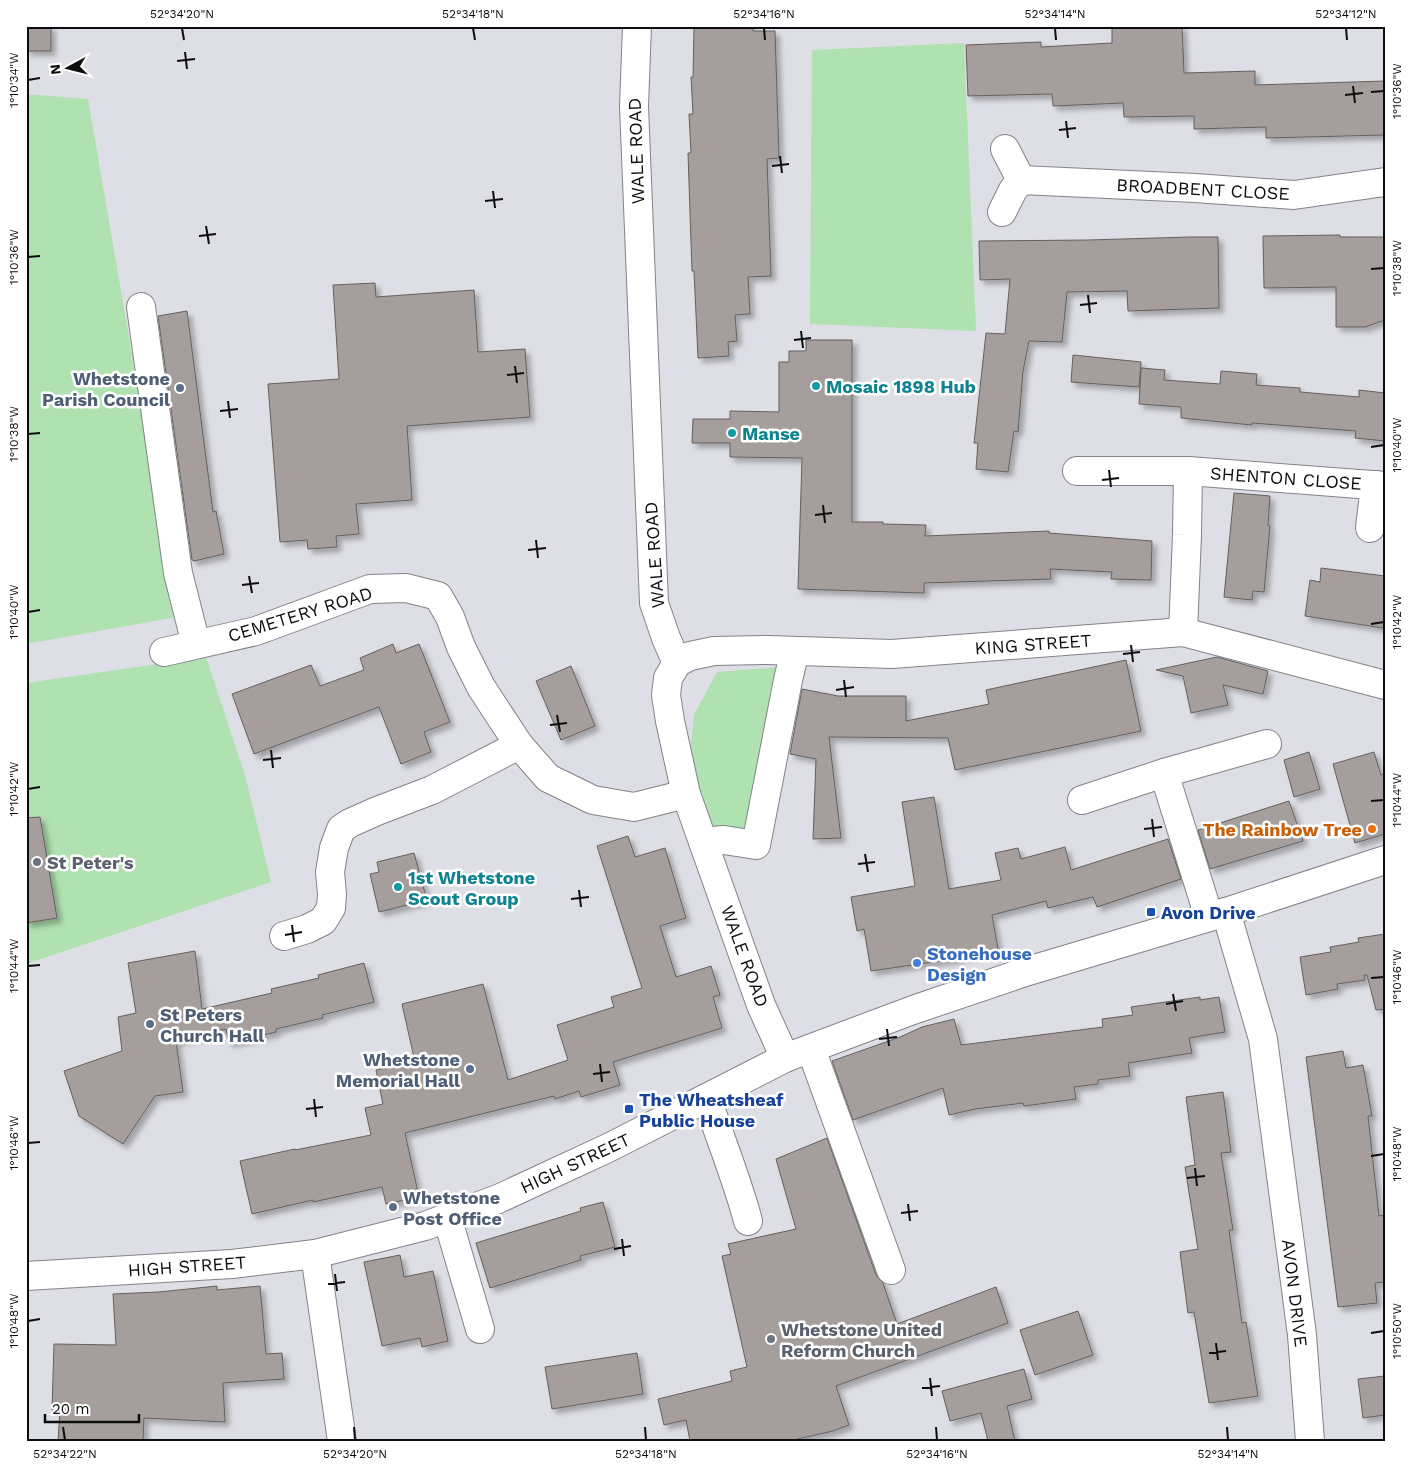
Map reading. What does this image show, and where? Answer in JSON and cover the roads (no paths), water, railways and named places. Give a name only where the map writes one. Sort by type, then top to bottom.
[{"type":"street","name":"WALE ROAD","points":[[637,26],[634,106],[654,603],[676,663],[668,678],[666,695],[686,794],[761,1005],[785,1058]]},
{"type":"street","points":[[1002,212],[1013,190],[1021,180],[1005,149]]},
{"type":"street","name":"BROADBENT CLOSE","points":[[1021,180],[1195,188],[1294,195],[1385,182]]},
{"type":"street","points":[[141,307],[178,573],[196,644]]},
{"type":"street","name":"SHENTON CLOSE","points":[[1077,471],[1188,471],[1380,485]]},
{"type":"street","name":"SHENTON CLOSE","points":[[1183,632],[1188,471]]},
{"type":"street","points":[[1370,528],[1380,485]]},
{"type":"street","name":"CEMETERY ROAD","points":[[164,652],[256,631],[370,589],[406,588],[438,596],[450,617],[481,687],[518,745],[548,778],[593,800],[634,808],[686,794]]},
{"type":"street","name":"KING STREET","points":[[676,663],[690,656],[714,652],[768,650],[892,654],[1183,632],[1385,685]]},
{"type":"street","points":[[703,842],[724,840],[756,845],[794,652]]},
{"type":"street","points":[[1082,800],[1164,773],[1267,744]]},
{"type":"street","points":[[284,936],[307,929],[323,921],[331,908],[330,872],[334,848],[341,829],[350,823],[432,790],[518,745]]},
{"type":"street","name":"AVON DRIVE","points":[[1164,773],[1263,1039],[1302,1336],[1310,1441]]},
{"type":"street","name":"HIGH STREET","points":[[26,1276],[232,1264],[315,1254],[425,1226],[506,1195],[608,1148],[785,1058],[913,1010],[1028,971],[1217,914],[1385,860]]},
{"type":"street","points":[[811,1049],[891,1270]]},
{"type":"street","points":[[707,1098],[739,1188],[748,1221]]},
{"type":"street","points":[[447,1217],[480,1330]]},
{"type":"street","points":[[315,1254],[342,1441]]},
{"type":"place","name":"Mosaic 1898 Hub","points":[[816,386]]},
{"type":"place","name":"Whetstone Parish Council","points":[[180,388]]},
{"type":"place","name":"Manse","points":[[732,433]]},
{"type":"place","name":"The Rainbow Tree","points":[[1372,829]]},
{"type":"place","name":"St Peter's","points":[[37,862]]},
{"type":"place","name":"1st Whetstone Scout Group","points":[[398,887]]},
{"type":"place","name":"Avon Drive","points":[[1151,912]]},
{"type":"place","name":"Stonehouse Design","points":[[917,963]]},
{"type":"place","name":"St Peters Church Hall","points":[[150,1024]]},
{"type":"place","name":"Whetstone Memorial Hall","points":[[470,1069]]},
{"type":"place","name":"The Wheatsheaf Public House","points":[[629,1109]]},
{"type":"place","name":"Whetstone Post Office","points":[[393,1207]]},
{"type":"place","name":"Whetstone United Reform Church","points":[[771,1339]]}]
